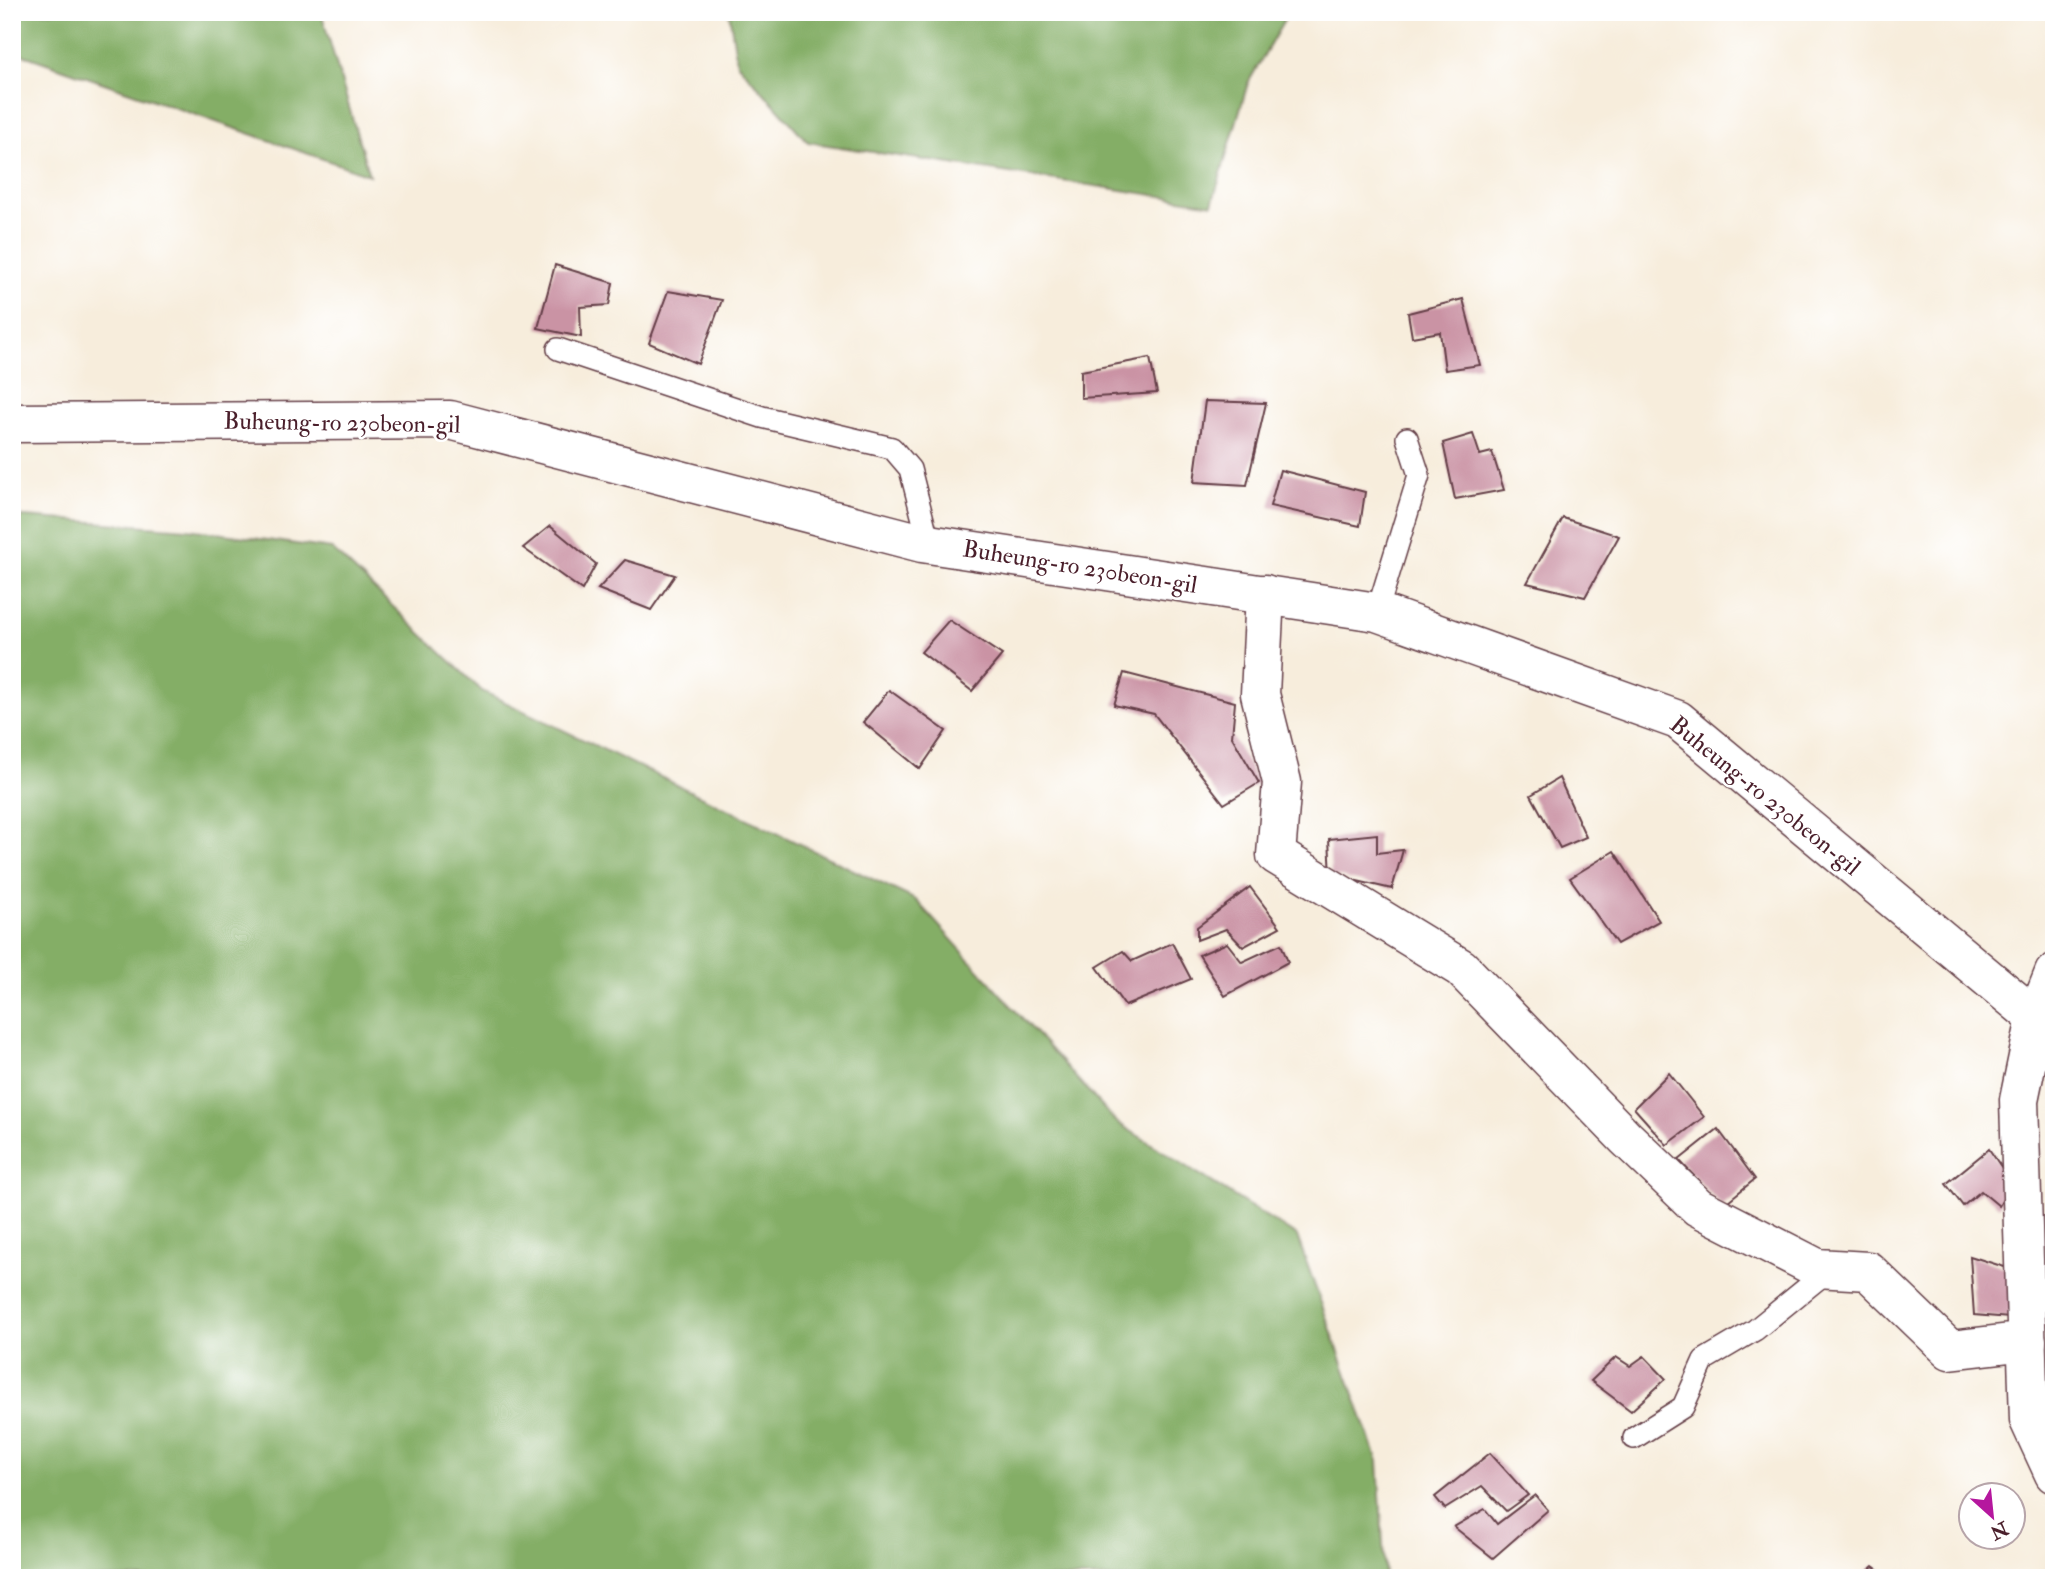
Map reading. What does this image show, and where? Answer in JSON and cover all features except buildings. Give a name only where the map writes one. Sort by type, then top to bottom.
[{"type":"street","name":"Buheung-ro 230beon-gil","points":[[12,423],[450,419],[929,544],[1377,611],[1678,720],[2036,1018]]},
{"type":"street","points":[[1265,594],[1260,694],[1282,782],[1276,855],[1461,968],[1626,1138],[1698,1206],[1816,1268],[1868,1271],[1950,1350],[2027,1341]]},
{"type":"street","points":[[2054,974],[2036,1018],[2020,1100],[2029,1420],[2054,1474]]},
{"type":"lane","points":[[558,349],[762,417],[892,448],[911,469],[929,544]]},
{"type":"lane","points":[[1377,611],[1419,475],[1407,438]]},
{"type":"lane","points":[[1634,1438],[1683,1406],[1704,1360],[1755,1330],[1830,1269]]},
{"type":"green space","points":[[12,12],[321,12],[369,175],[12,51]]},
{"type":"green space","points":[[729,12],[1289,12],[1248,83],[1212,204],[808,142],[737,63]]},
{"type":"green space","points":[[12,516],[188,529],[332,549],[482,691],[916,900],[1115,1121],[1297,1236],[1378,1461],[1385,1578],[12,1578]]}]
